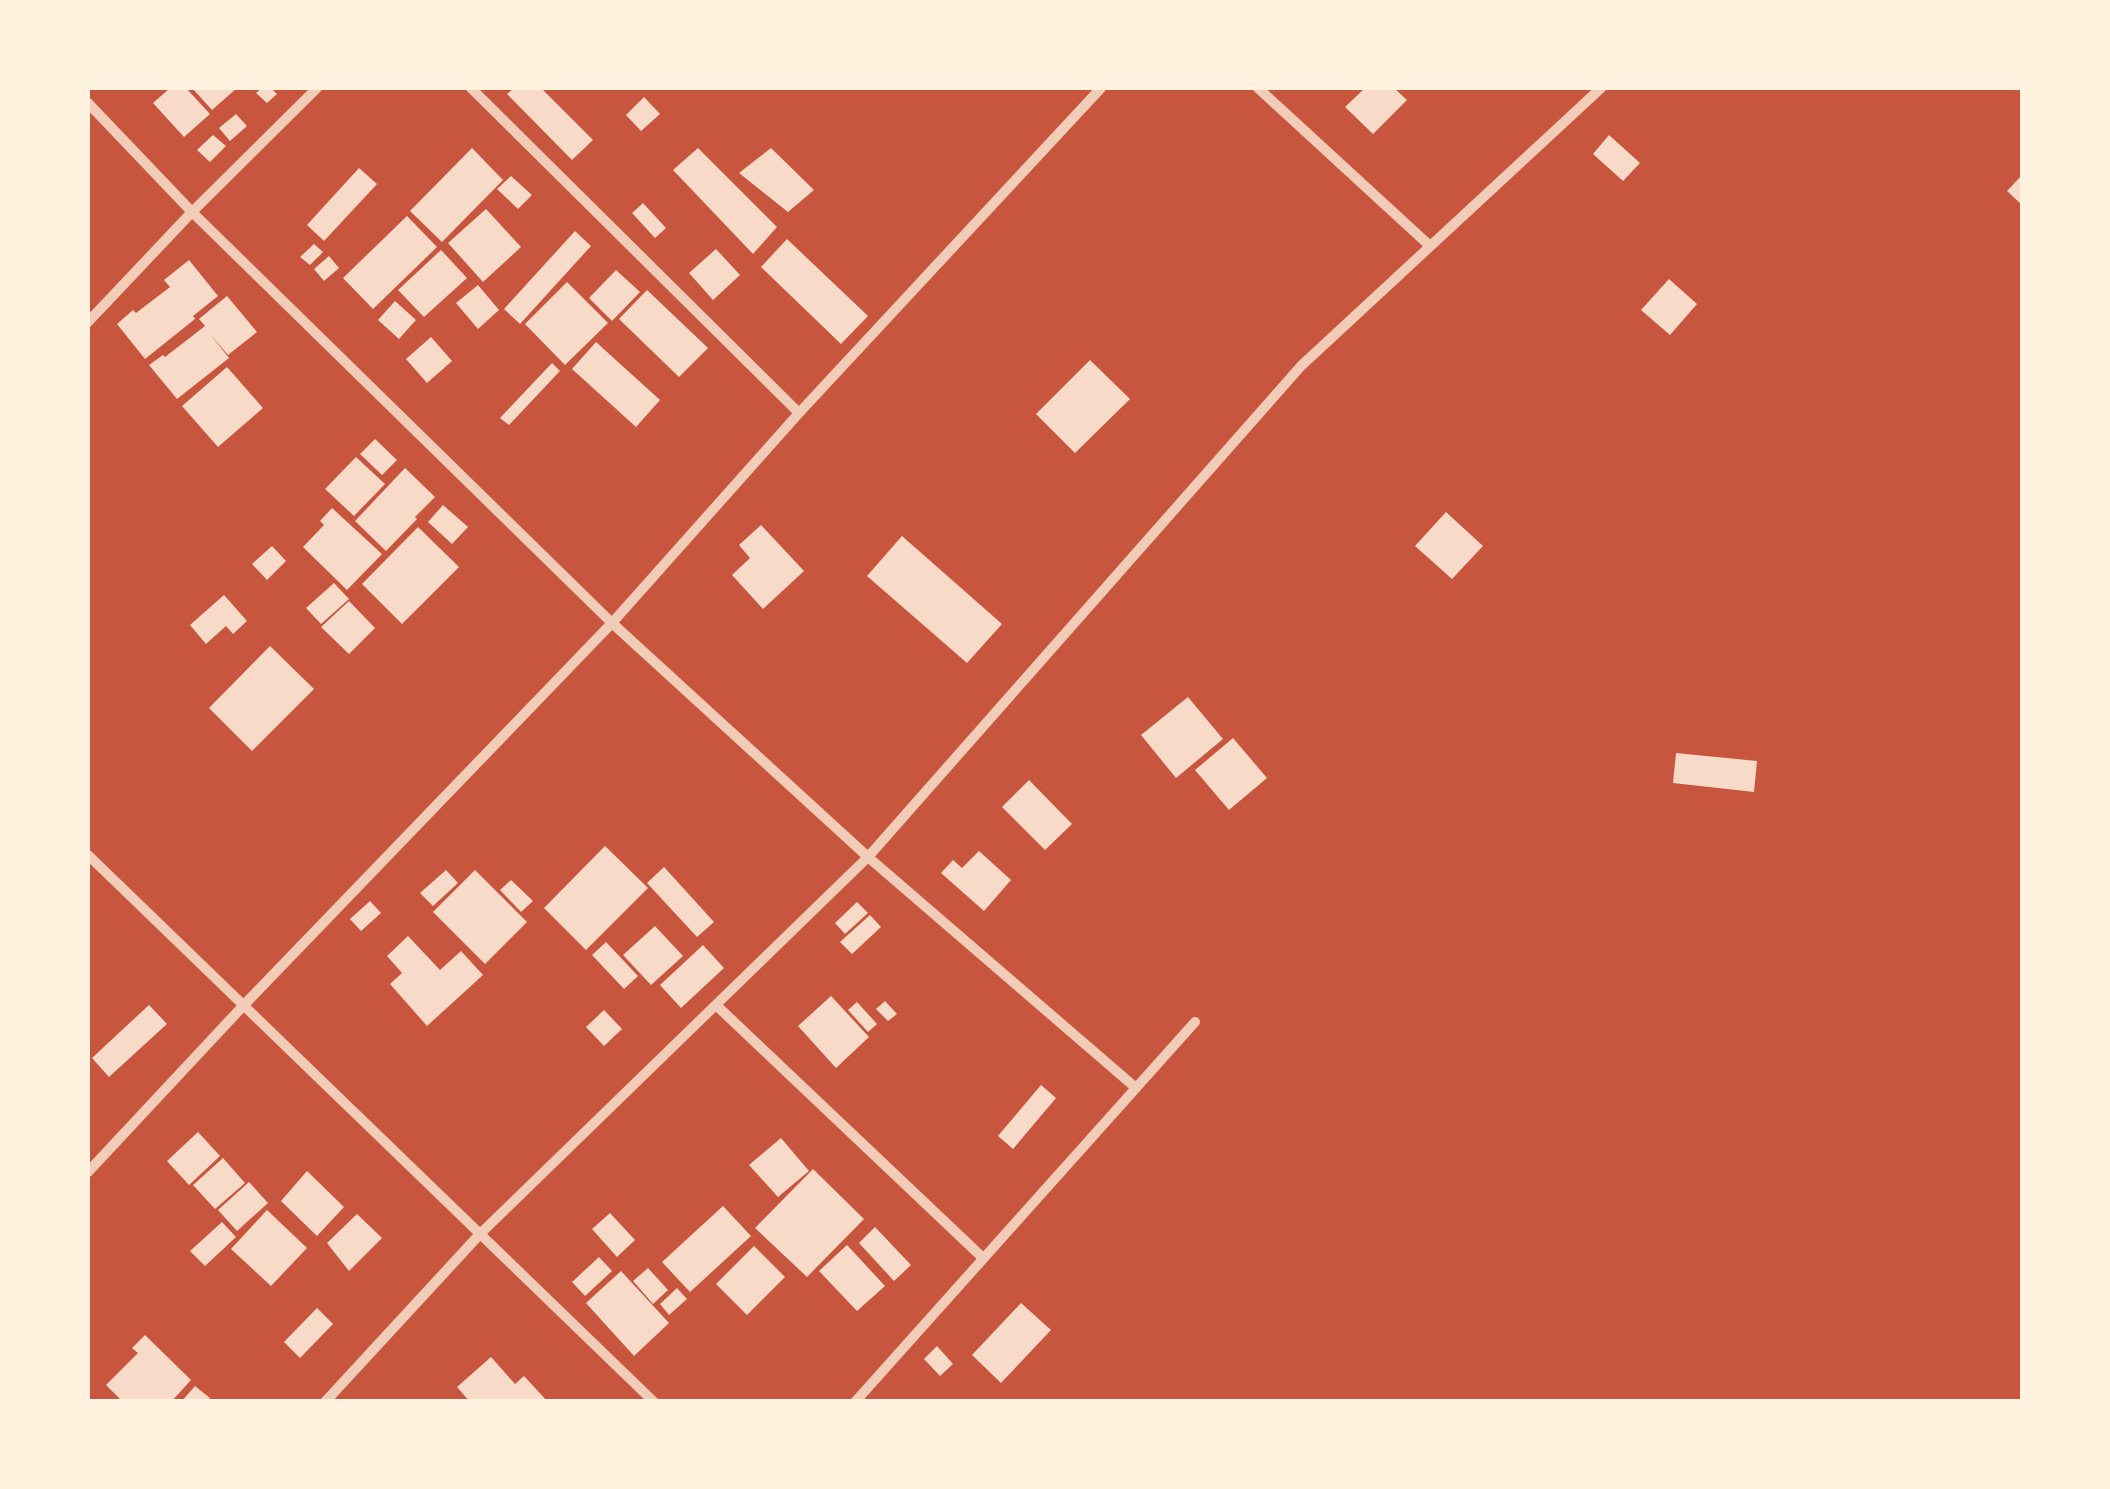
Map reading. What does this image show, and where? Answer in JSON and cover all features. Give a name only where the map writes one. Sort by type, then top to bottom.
[{"type":"street","points":[[88,322],[317,88]]},
{"type":"street","points":[[471,88],[799,412]]},
{"type":"street","points":[[88,1172],[612,624],[799,412],[1100,88]]},
{"type":"street","points":[[1258,88],[1430,246]]},
{"type":"street","points":[[324,1402],[480,1234],[868,857],[1302,366],[1601,88]]},
{"type":"street","points":[[88,103],[192,212],[612,624],[868,857],[1136,1088]]},
{"type":"street","points":[[88,855],[654,1402]]},
{"type":"street","points":[[716,1005],[983,1258]]},
{"type":"street","points":[[855,1402],[1196,1022]]},
{"type":"building","points":[[170,88],[186,88],[210,114],[184,137],[153,103]]},
{"type":"building","points":[[192,88],[237,88],[212,110]]},
{"type":"building","points":[[271,88],[277,94],[267,103],[256,93]]},
{"type":"building","points":[[514,88],[541,88],[593,140],[572,160],[507,94]]},
{"type":"building","points":[[1365,88],[1394,88],[1407,100],[1373,134],[1345,107]]},
{"type":"building","points":[[644,97],[660,114],[641,131],[626,115]]},
{"type":"building","points":[[236,114],[247,126],[230,141],[219,128]]},
{"type":"building","points":[[213,135],[226,146],[210,162],[197,150]]},
{"type":"building","points":[[1609,135],[1640,163],[1623,181],[1593,154]]},
{"type":"building","points":[[472,148],[503,180],[442,242],[410,211]]},
{"type":"building","points":[[698,148],[777,227],[753,254],[673,170]]},
{"type":"building","points":[[771,148],[814,190],[788,212],[739,173]]},
{"type":"building","points":[[359,168],[377,184],[324,241],[307,225]]},
{"type":"building","points":[[2022,175],[2022,205],[2007,191]]},
{"type":"building","points":[[511,176],[532,195],[518,209],[497,189]]},
{"type":"building","points":[[643,203],[666,228],[655,238],[632,213]]},
{"type":"building","points":[[486,209],[521,247],[483,282],[448,243]]},
{"type":"building","points":[[407,216],[437,247],[373,309],[343,278]]},
{"type":"building","points":[[575,231],[591,246],[520,324],[504,309]]},
{"type":"building","points":[[787,239],[868,316],[841,344],[761,267]]},
{"type":"building","points":[[314,244],[323,252],[310,265],[300,257]]},
{"type":"building","points":[[716,249],[740,275],[713,300],[689,273]]},
{"type":"building","points":[[441,250],[467,278],[424,317],[398,290]]},
{"type":"building","points":[[329,256],[339,268],[324,281],[314,269]]},
{"type":"building","points":[[189,260],[218,296],[145,359],[117,324],[170,287],[164,280]]},
{"type":"building","points":[[616,270],[640,292],[612,321],[589,298]]},
{"type":"building","points":[[1669,279],[1697,304],[1670,335],[1641,310]]},
{"type":"building","points":[[567,282],[608,323],[565,365],[525,324]]},
{"type":"building","points":[[478,285],[499,310],[478,329],[456,303]]},
{"type":"building","points":[[647,290],[708,348],[679,377],[619,319]]},
{"type":"building","points":[[227,296],[257,332],[228,355],[210,334],[229,358],[177,399],[149,365],[205,326],[199,319]]},
{"type":"building","points":[[395,301],[416,320],[399,339],[378,320]]},
{"type":"building","points":[[431,337],[452,361],[427,383],[406,359]]},
{"type":"building","points":[[596,342],[660,400],[636,427],[572,369]]},
{"type":"building","points":[[1090,360],[1130,399],[1075,453],[1036,414]]},
{"type":"building","points":[[552,363],[560,371],[509,425],[500,418]]},
{"type":"building","points":[[227,367],[263,408],[218,447],[182,406]]},
{"type":"building","points":[[375,439],[397,460],[382,475],[360,454]]},
{"type":"building","points":[[356,457],[385,484],[354,516],[325,489]]},
{"type":"building","points":[[405,468],[435,497],[386,551],[355,521]]},
{"type":"building","points":[[443,505],[468,527],[452,544],[428,522]]},
{"type":"building","points":[[332,508],[382,554],[347,590],[303,547],[324,525],[320,521]]},
{"type":"building","points":[[1446,512],[1483,546],[1452,579],[1415,546]]},
{"type":"building","points":[[761,525],[804,571],[763,609],[732,575],[750,558],[739,545]]},
{"type":"building","points":[[418,527],[459,567],[402,624],[362,584]]},
{"type":"building","points":[[902,536],[1002,624],[967,663],[867,576]]},
{"type":"building","points":[[272,546],[286,561],[267,580],[252,564]]},
{"type":"building","points":[[334,583],[349,599],[321,624],[306,608]]},
{"type":"building","points":[[224,595],[247,621],[233,634],[226,626],[206,644],[190,625]]},
{"type":"building","points":[[349,601],[375,628],[349,654],[321,627]]},
{"type":"building","points":[[270,646],[314,689],[252,751],[209,708]]},
{"type":"building","points":[[1188,697],[1223,739],[1176,778],[1141,735]]},
{"type":"building","points":[[1233,738],[1267,778],[1229,810],[1195,770]]},
{"type":"building","points":[[1676,753],[1757,761],[1754,792],[1673,783]]},
{"type":"building","points":[[1029,780],[1072,824],[1045,850],[1002,807]]},
{"type":"building","points":[[605,846],[648,888],[586,950],[544,908]]},
{"type":"building","points":[[979,851],[1011,880],[984,911],[941,873],[953,860],[962,868]]},
{"type":"building","points":[[664,867],[714,922],[697,937],[647,883]]},
{"type":"building","points":[[446,870],[458,883],[433,906],[420,893]]},
{"type":"building","points":[[475,870],[527,922],[485,964],[433,912]]},
{"type":"building","points":[[511,880],[533,901],[521,912],[500,890]]},
{"type":"building","points":[[370,901],[381,913],[361,931],[350,919]]},
{"type":"building","points":[[857,902],[868,913],[845,934],[835,923]]},
{"type":"building","points":[[870,915],[881,927],[852,954],[840,942]]},
{"type":"building","points":[[655,926],[683,956],[651,985],[623,955]]},
{"type":"building","points":[[408,936],[440,970],[461,951],[483,975],[427,1026],[390,984],[402,973],[387,956]]},
{"type":"building","points":[[606,942],[638,976],[624,989],[592,955]]},
{"type":"building","points":[[703,945],[724,968],[681,1008],[660,985]]},
{"type":"building","points":[[831,996],[869,1037],[836,1068],[798,1026]]},
{"type":"building","points":[[885,1001],[897,1014],[888,1021],[876,1009]]},
{"type":"building","points":[[857,1002],[877,1024],[868,1032],[848,1010]]},
{"type":"building","points":[[149,1005],[167,1024],[109,1077],[92,1058]]},
{"type":"building","points":[[604,1010],[622,1029],[604,1046],[586,1027]]},
{"type":"building","points":[[1041,1085],[1056,1098],[1013,1149],[998,1136]]},
{"type":"building","points":[[198,1132],[220,1156],[189,1185],[167,1161]]},
{"type":"building","points":[[781,1138],[809,1171],[778,1197],[749,1165]]},
{"type":"building","points":[[223,1158],[245,1183],[215,1209],[193,1185]]},
{"type":"building","points":[[813,1169],[864,1219],[807,1277],[755,1228]]},
{"type":"building","points":[[307,1171],[344,1207],[317,1236],[281,1201]]},
{"type":"building","points":[[249,1182],[268,1203],[237,1231],[218,1210]]},
{"type":"building","points":[[723,1206],[751,1236],[690,1292],[662,1262]]},
{"type":"building","points":[[267,1210],[307,1248],[271,1286],[231,1249]]},
{"type":"building","points":[[610,1213],[635,1240],[617,1257],[592,1229]]},
{"type":"building","points":[[357,1214],[382,1238],[349,1271],[327,1243]]},
{"type":"building","points":[[222,1222],[236,1237],[205,1266],[190,1251]]},
{"type":"building","points":[[875,1227],[911,1265],[894,1281],[859,1243]]},
{"type":"building","points":[[847,1245],[885,1286],[857,1311],[819,1271]]},
{"type":"building","points":[[754,1246],[785,1277],[747,1315],[716,1284]]},
{"type":"building","points":[[599,1257],[612,1271],[585,1296],[572,1282]]},
{"type":"building","points":[[648,1268],[668,1290],[653,1304],[633,1281]]},
{"type":"building","points":[[621,1271],[669,1323],[634,1356],[586,1303]]},
{"type":"building","points":[[677,1288],[687,1299],[669,1315],[660,1304]]},
{"type":"building","points":[[1021,1303],[1051,1330],[1001,1383],[972,1355]]},
{"type":"building","points":[[317,1308],[333,1324],[300,1358],[284,1342]]},
{"type":"building","points":[[145,1335],[191,1380],[171,1402],[123,1402],[106,1385],[138,1353],[132,1348]]},
{"type":"building","points":[[937,1346],[953,1364],[940,1376],[924,1359]]},
{"type":"building","points":[[491,1357],[515,1384],[524,1376],[548,1402],[470,1402],[457,1387]]},
{"type":"building","points":[[195,1386],[210,1398],[206,1402],[181,1402]]}]
